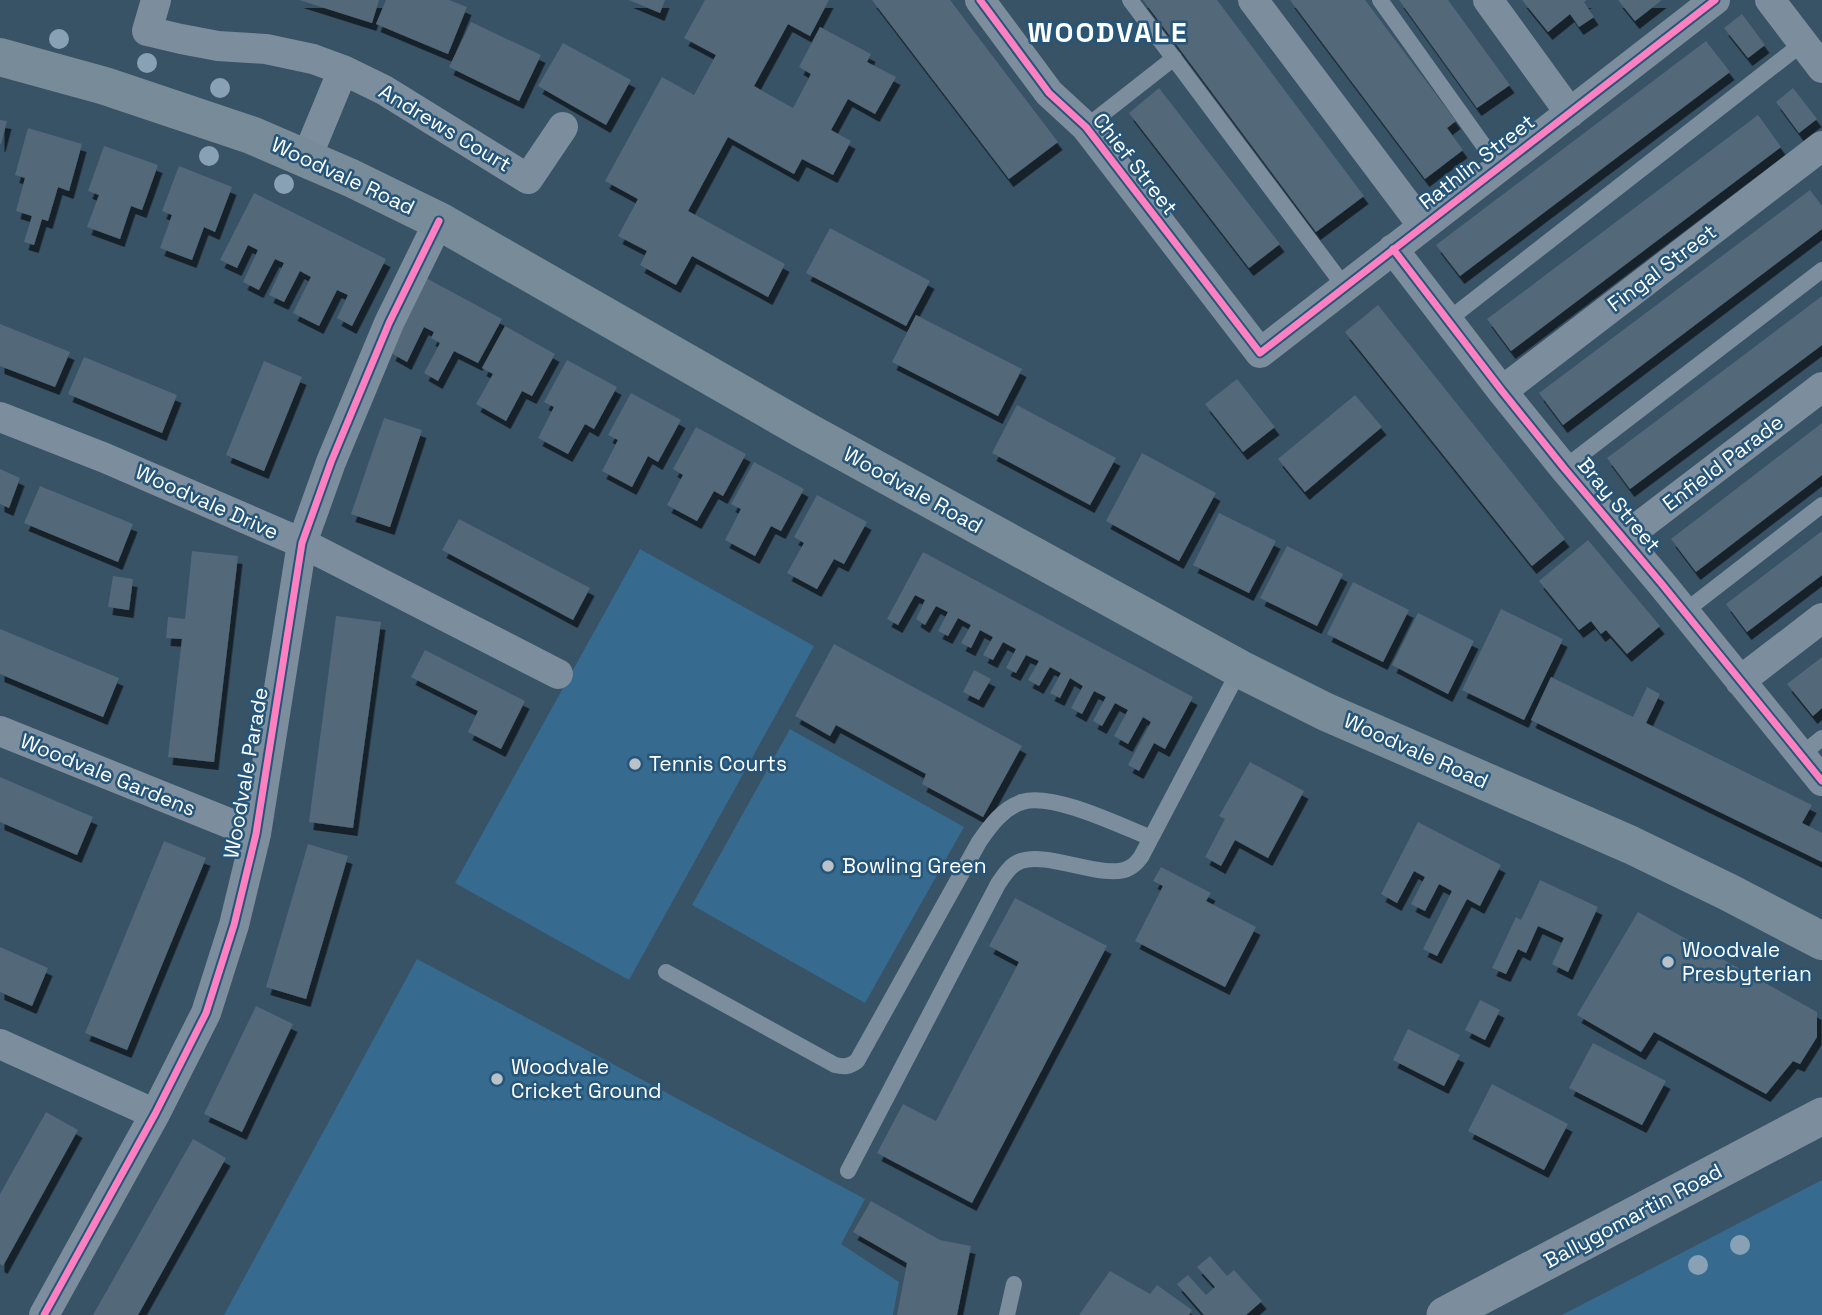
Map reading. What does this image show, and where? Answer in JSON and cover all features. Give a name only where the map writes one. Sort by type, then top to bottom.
[{"type":"main road","name":"Woodvale Road","points":[[0,57],[105,86],[251,135],[307,158],[439,221],[806,431],[1240,669],[1325,712],[1631,845],[1822,941]]},
{"type":"street","name":"Andrews Court","points":[[156,0],[147,30],[218,46],[266,49],[313,59],[343,70],[384,90],[528,179],[563,127]]},
{"type":"street","name":"Chief Street","points":[[980,0],[1049,93],[1086,127],[1260,352]]},
{"type":"street","points":[[1253,0],[1423,226]]},
{"type":"street","points":[[1488,0],[1570,113]]},
{"type":"street","name":"Rathlin Street","points":[[1260,352],[1715,0]]},
{"type":"street","points":[[1770,0],[1822,68]]},
{"type":"street","points":[[307,158],[343,70]]},
{"type":"street","name":"Fingal Street","points":[[1502,391],[1822,146]]},
{"type":"street","name":"Woodvale Parade","points":[[44,1315],[155,1114],[206,1013],[234,925],[256,834],[302,543],[331,462],[384,336],[439,221]]},
{"type":"street","name":"Bray Street","points":[[1393,249],[1563,468],[1624,538],[1740,681],[1811,747],[1822,781]]},
{"type":"street","name":"Enfield Parade","points":[[1624,538],[1822,387]]},
{"type":"street","name":"Woodvale Drive","points":[[0,417],[105,458],[302,543],[558,674]]},
{"type":"street","points":[[1740,681],[1822,618]]},
{"type":"street","name":"Woodvale Gardens","points":[[0,732],[256,834]]},
{"type":"street","points":[[0,1044],[155,1114]]},
{"type":"street","name":"Ballygomartin Road","points":[[1445,1315],[1822,1116]]},
{"type":"lane","points":[[1130,0],[1344,286]]},
{"type":"lane","points":[[1380,0],[1499,167]]},
{"type":"lane","points":[[1448,320],[1803,43]]},
{"type":"lane","points":[[1086,127],[1174,58]]},
{"type":"lane","points":[[1563,468],[1822,270]]},
{"type":"lane","points":[[1684,612],[1822,505]]},
{"type":"lane","points":[[848,1171],[1008,869],[1020,861],[1036,859],[1117,872],[1130,868],[1141,857],[1240,669]]},
{"type":"lane","points":[[666,972],[835,1065],[851,1066],[857,1061],[979,842],[993,822],[1009,808],[1023,801],[1062,803],[1151,838]]},
{"type":"lane","points":[[1007,1315],[1014,1284]]},
{"type":"shaded area","name":"Tennis Courts","points":[[640,549],[814,646],[629,980],[455,883]]},
{"type":"shaded area","name":"Bowling Green","points":[[790,729],[964,827],[865,1003],[692,905]]},
{"type":"shaded area","name":"Woodvale Cricket Ground","points":[[417,959],[865,1199],[841,1244],[899,1282],[893,1315],[224,1315]]},
{"type":"shaded area","points":[[1822,1180],[1822,1315],[1562,1315]]},
{"type":"building","points":[[299,0],[379,0],[372,23]]},
{"type":"building","points":[[386,0],[449,0],[467,7],[448,54],[376,24]]},
{"type":"building","points":[[629,0],[665,0],[660,13]]},
{"type":"building","points":[[705,0],[829,0],[810,36],[788,24],[754,86],[793,108],[811,74],[799,67],[820,27],[871,54],[867,62],[896,77],[875,114],[848,99],[831,130],[851,141],[833,175],[802,159],[794,174],[728,137],[688,211],[785,264],[768,297],[692,256],[676,285],[640,265],[647,251],[618,236],[638,199],[605,181],[662,77],[694,95],[716,55],[684,38]]},
{"type":"building","points":[[872,0],[950,0],[1058,142],[1009,179]]},
{"type":"building","points":[[1143,0],[1217,0],[1364,196],[1316,232]]},
{"type":"building","points":[[1290,0],[1365,0],[1456,121],[1447,128],[1463,150],[1425,179]]},
{"type":"building","points":[[1399,0],[1448,0],[1510,85],[1477,108]]},
{"type":"building","points":[[1522,0],[1587,0],[1584,2],[1594,17],[1579,27],[1570,14],[1548,32]]},
{"type":"building","points":[[1618,0],[1662,0],[1635,21]]},
{"type":"building","points":[[1742,14],[1765,45],[1748,58],[1724,28]]},
{"type":"building","points":[[471,22],[541,55],[519,101],[449,67]]},
{"type":"building","points":[[1706,41],[1730,72],[1460,276],[1436,245]]},
{"type":"building","points":[[563,43],[631,80],[606,125],[538,86]]},
{"type":"building","points":[[1159,88],[1280,244],[1249,268],[1129,113]]},
{"type":"building","points":[[1793,88],[1817,119],[1799,133],[1776,102]]},
{"type":"building","points":[[1758,115],[1781,147],[1511,351],[1487,319]]},
{"type":"building","points":[[0,120],[7,121],[1,144],[0,144]]},
{"type":"building","points":[[28,128],[82,144],[69,191],[58,187],[48,221],[42,219],[34,245],[24,242],[32,216],[16,211],[25,178],[15,175]]},
{"type":"building","points":[[104,146],[158,165],[142,210],[131,206],[120,239],[87,227],[99,195],[88,191]]},
{"type":"building","points":[[179,166],[232,187],[215,232],[204,227],[192,260],[160,248],[172,215],[162,211]]},
{"type":"building","points":[[1810,190],[1822,206],[1822,229],[1563,425],[1539,393]]},
{"type":"building","points":[[254,193],[386,259],[352,326],[337,318],[348,295],[337,290],[319,326],[293,313],[311,277],[300,271],[284,302],[269,295],[284,263],[275,259],[259,290],[243,282],[258,250],[248,245],[237,268],[220,260]]},
{"type":"building","points":[[830,228],[930,281],[906,326],[806,273]]},
{"type":"building","points":[[426,278],[502,319],[478,363],[454,351],[438,381],[424,373],[440,343],[431,338],[434,332],[424,327],[407,362],[391,353]]},
{"type":"building","points":[[1822,296],[1822,345],[1630,489],[1607,458]]},
{"type":"building","points":[[1378,305],[1565,539],[1532,566],[1345,332]]},
{"type":"building","points":[[916,315],[1022,369],[998,416],[892,362]]},
{"type":"building","points":[[0,324],[70,352],[55,387],[0,366]]},
{"type":"building","points":[[505,326],[555,354],[532,396],[522,391],[506,421],[476,404],[493,374],[482,368]]},
{"type":"building","points":[[84,357],[177,395],[162,433],[68,394]]},
{"type":"building","points":[[567,360],[617,387],[594,429],[585,424],[568,454],[538,438],[554,407],[544,402]]},
{"type":"building","points":[[264,361],[302,377],[264,471],[226,455]]},
{"type":"building","points":[[1237,379],[1275,427],[1243,452],[1205,404]]},
{"type":"building","points":[[631,393],[681,420],[658,462],[648,456],[632,487],[602,471],[618,440],[608,435]]},
{"type":"building","points":[[1355,395],[1382,427],[1305,492],[1278,459]]},
{"type":"building","points":[[1017,405],[1116,458],[1090,505],[992,453]]},
{"type":"building","points":[[384,418],[422,430],[390,527],[351,514]]},
{"type":"building","points":[[1822,423],[1822,475],[1696,572],[1671,539]]},
{"type":"building","points":[[696,427],[746,454],[723,496],[714,491],[697,521],[667,505],[683,475],[673,469]]},
{"type":"building","points":[[1142,453],[1216,493],[1179,561],[1106,521]]},
{"type":"building","points":[[754,462],[804,489],[781,531],[771,526],[755,556],[725,540],[741,509],[731,504]]},
{"type":"building","points":[[0,469],[20,478],[9,508],[0,504]]},
{"type":"building","points":[[40,486],[133,524],[118,562],[24,523]]},
{"type":"building","points":[[817,495],[867,522],[844,564],[834,559],[817,589],[787,573],[804,543],[794,537]]},
{"type":"building","points":[[1219,513],[1276,541],[1249,593],[1193,565]]},
{"type":"building","points":[[459,519],[590,588],[573,620],[442,550]]},
{"type":"building","points":[[1822,531],[1822,575],[1747,632],[1726,604]]},
{"type":"building","points":[[1588,540],[1660,626],[1627,654],[1606,630],[1601,634],[1591,621],[1579,630],[1539,581]]},
{"type":"building","points":[[1287,546],[1343,574],[1317,626],[1260,598]]},
{"type":"building","points":[[192,551],[238,556],[214,762],[168,757],[182,639],[166,638],[168,617],[185,619]]},
{"type":"building","points":[[923,552],[1193,697],[1165,749],[1154,743],[1139,771],[1128,765],[1151,722],[1143,717],[1128,744],[1114,736],[1128,710],[1115,703],[1102,726],[1093,721],[1106,697],[1094,691],[1082,714],[1071,708],[1083,686],[1070,678],[1060,698],[1050,693],[1061,673],[1050,667],[1039,686],[1028,680],[1039,661],[1026,655],[1016,673],[1006,668],[1016,649],[1003,642],[993,660],[983,655],[993,637],[980,630],[971,648],[961,643],[971,625],[958,618],[948,636],[938,631],[948,612],[936,606],[925,625],[916,619],[925,600],[915,595],[898,625],[887,619]]},
{"type":"building","points":[[113,576],[133,579],[129,610],[108,607]]},
{"type":"building","points":[[1353,582],[1409,610],[1383,662],[1327,634]]},
{"type":"building","points":[[1501,609],[1563,639],[1524,720],[1462,690]]},
{"type":"building","points":[[1418,613],[1474,641],[1448,694],[1392,665]]},
{"type":"building","points":[[336,616],[381,622],[353,828],[309,822]]},
{"type":"building","points":[[0,629],[119,678],[103,717],[0,674]]},
{"type":"building","points":[[834,644],[1022,746],[983,817],[922,784],[926,774],[836,725],[830,736],[795,716]]},
{"type":"building","points":[[425,650],[525,701],[501,749],[468,732],[478,711],[411,677]]},
{"type":"building","points":[[1822,657],[1822,708],[1813,716],[1787,684]]},
{"type":"building","points":[[974,670],[991,679],[979,700],[963,692]]},
{"type":"building","points":[[1551,677],[1633,717],[1647,687],[1660,694],[1646,723],[1812,805],[1802,823],[1822,833],[1822,862],[1531,720]]},
{"type":"building","points":[[1250,762],[1304,791],[1268,858],[1235,840],[1221,866],[1205,857],[1225,819],[1219,816]]},
{"type":"building","points":[[0,777],[93,817],[77,855],[0,822]]},
{"type":"building","points":[[1418,822],[1501,865],[1480,906],[1467,899],[1437,956],[1423,949],[1452,891],[1439,884],[1425,911],[1411,904],[1425,877],[1414,871],[1397,903],[1381,894]]},
{"type":"building","points":[[164,841],[206,858],[127,1050],[85,1033]]},
{"type":"building","points":[[308,844],[348,856],[306,999],[266,987]]},
{"type":"building","points":[[1161,867],[1211,893],[1206,901],[1256,927],[1225,987],[1135,941],[1163,886],[1153,881]]},
{"type":"building","points":[[1540,880],[1598,907],[1568,972],[1552,964],[1564,938],[1538,926],[1526,953],[1518,949],[1506,974],[1492,968],[1516,917],[1521,920]]},
{"type":"building","points":[[1015,898],[1107,946],[972,1203],[877,1153],[903,1104],[936,1121],[1019,962],[989,946]]},
{"type":"building","name":"Woodvale Presbyterian","points":[[1638,912],[1817,1012],[1817,1037],[1800,1064],[1793,1061],[1766,1094],[1654,1032],[1641,1052],[1577,1015]]},
{"type":"building","points":[[0,947],[48,968],[32,1006],[0,992]]},
{"type":"building","points":[[1480,1000],[1500,1010],[1485,1040],[1465,1030]]},
{"type":"building","points":[[256,1006],[293,1024],[242,1132],[204,1114]]},
{"type":"building","points":[[1408,1029],[1460,1055],[1444,1086],[1393,1060]]},
{"type":"building","points":[[1593,1043],[1666,1081],[1642,1125],[1569,1088]]},
{"type":"building","points":[[1492,1084],[1568,1124],[1544,1170],[1468,1131]]},
{"type":"building","points":[[46,1112],[78,1130],[3,1266],[0,1264],[0,1194]]},
{"type":"building","points":[[193,1139],[226,1158],[138,1315],[93,1315]]},
{"type":"building","points":[[871,1201],[940,1240],[971,1246],[957,1315],[897,1315],[907,1263],[853,1232]]},
{"type":"building","points":[[1210,1256],[1227,1276],[1234,1270],[1262,1301],[1246,1315],[1204,1315],[1177,1284],[1188,1275],[1206,1295],[1215,1287],[1197,1267]]},
{"type":"building","points":[[1110,1271],[1150,1294],[1157,1285],[1192,1310],[1189,1315],[1079,1315]]},
{"type":"cycle path","points":[[980,0],[1049,93],[1086,127],[1260,353],[1715,0]]},
{"type":"cycle path","points":[[44,1315],[155,1114],[206,1013],[234,925],[256,834],[302,543],[331,462],[389,323],[439,221]]},
{"type":"cycle path","points":[[1393,249],[1564,468],[1822,781]]},
{"type":"place","name":"Tennis Courts","points":[[635,764]]},
{"type":"place","name":"Bowling Green","points":[[828,866]]},
{"type":"place","name":"Woodvale Presbyterian","points":[[1668,962]]},
{"type":"place","name":"Woodvale Cricket Ground","points":[[497,1079]]},
{"type":"district","name":"WOODVALE","points":[[1108,32]]}]
